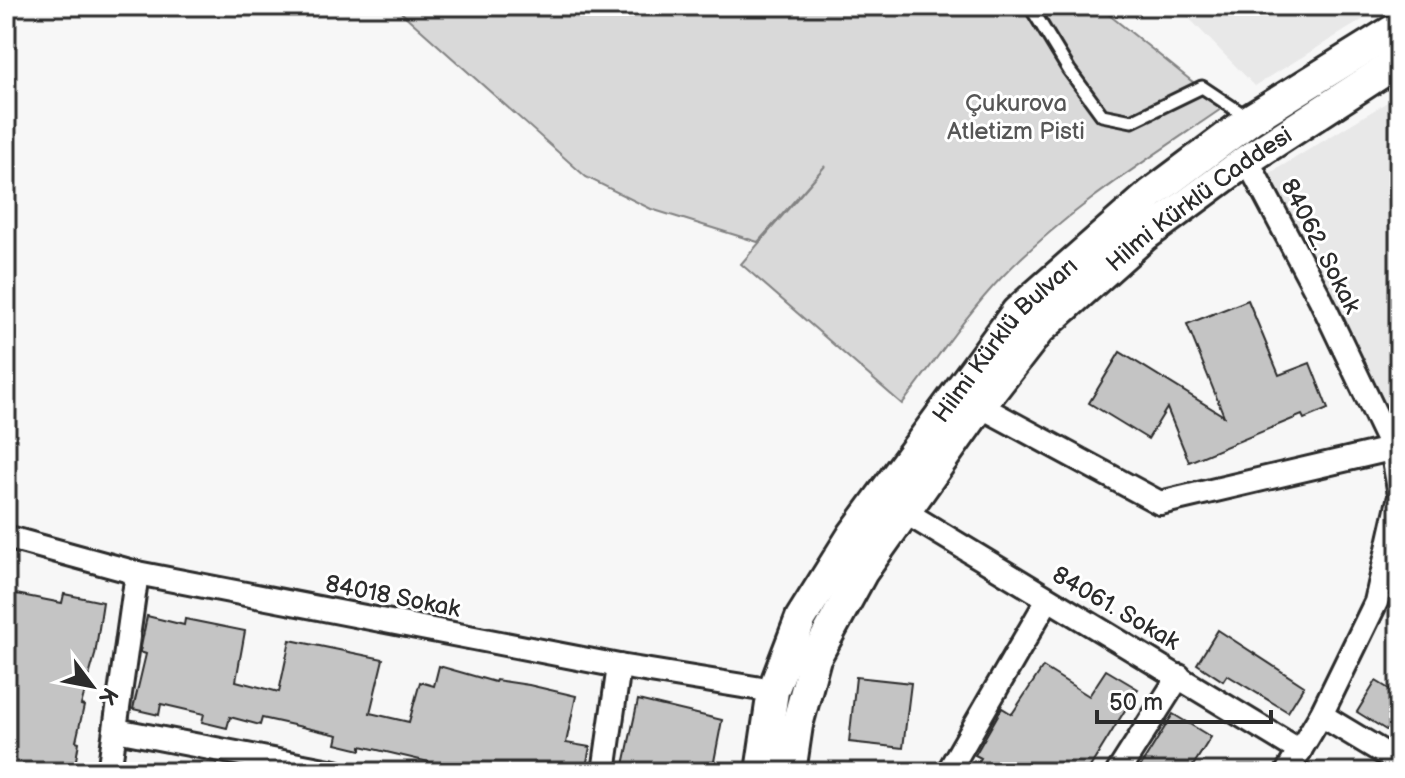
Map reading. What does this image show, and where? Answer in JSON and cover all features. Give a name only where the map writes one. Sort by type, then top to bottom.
[{"type":"main road","name":"Hilmi Kürklü Bulvarı","points":[[761,772],[773,691],[801,618],[853,535],[1017,312],[1151,194],[1251,119],[1399,27]]},
{"type":"main road","name":"Hilmi Kürklü Caddesi","points":[[790,772],[797,725],[815,658],[862,572],[980,406],[1039,330],[1144,236],[1247,160],[1399,61]]},
{"type":"street","name":"84062. Sokak","points":[[1247,160],[1396,448],[1399,489]]},
{"type":"street","points":[[980,406],[1160,503],[1396,448]]},
{"type":"street","points":[[1287,772],[1321,715],[1376,602],[1399,500]]},
{"type":"street","name":"84061. Sokak","points":[[905,512],[1300,751]]},
{"type":"street","name":"84018 Sokak","points":[[6,537],[137,573],[619,666],[773,691]]},
{"type":"street","points":[[109,772],[137,573]]},
{"type":"street","points":[[948,772],[1048,599]]},
{"type":"street","points":[[604,772],[619,666]]},
{"type":"street","points":[[1118,772],[1179,676]]},
{"type":"street","points":[[1321,715],[1399,762]]},
{"type":"street","points":[[116,730],[335,772]]},
{"type":"lane","points":[[1030,6],[1069,70],[1102,115],[1132,121],[1202,87],[1251,119]]},
{"type":"shaded area","points":[[1164,6],[1385,6],[1255,86],[1185,14]]},
{"type":"shaded area","points":[[1399,95],[1399,443],[1262,178]]},
{"type":"green space","name":"Çukurova Atletizm Pisti","points":[[394,6],[1098,6],[1224,107],[1108,187],[1026,253],[975,308],[902,404],[741,264],[825,166],[758,242],[651,209],[586,177]]},
{"type":"building","points":[[1248,300],[1279,375],[1310,363],[1328,409],[1304,419],[1302,415],[1189,462],[1167,408],[1148,439],[1089,403],[1120,352],[1224,416],[1187,324]]},
{"type":"building","points":[[6,592],[62,603],[64,594],[103,602],[95,655],[81,705],[84,706],[76,741],[79,742],[74,772],[6,772]]},
{"type":"building","points":[[147,616],[184,625],[185,619],[245,631],[236,681],[279,692],[290,640],[383,659],[370,713],[409,722],[420,682],[434,686],[439,666],[495,682],[529,685],[576,696],[566,743],[590,747],[585,772],[471,772],[361,746],[361,750],[336,744],[338,735],[262,718],[260,725],[230,717],[227,728],[202,722],[204,714],[161,704],[159,715],[133,709],[146,654],[140,652]]},
{"type":"building","points":[[1218,630],[1304,686],[1288,712],[1227,675],[1223,681],[1197,664]]},
{"type":"building","points":[[1043,667],[1089,696],[1106,670],[1138,689],[1087,772],[973,772],[981,758],[975,755],[1002,708],[1012,714]]},
{"type":"building","points":[[856,677],[911,683],[903,748],[849,742]]},
{"type":"building","points":[[1376,681],[1399,695],[1399,738],[1357,712]]},
{"type":"building","points":[[638,700],[722,720],[712,772],[659,772],[624,765]]},
{"type":"building","points":[[1173,714],[1211,737],[1189,772],[1137,772]]}]
